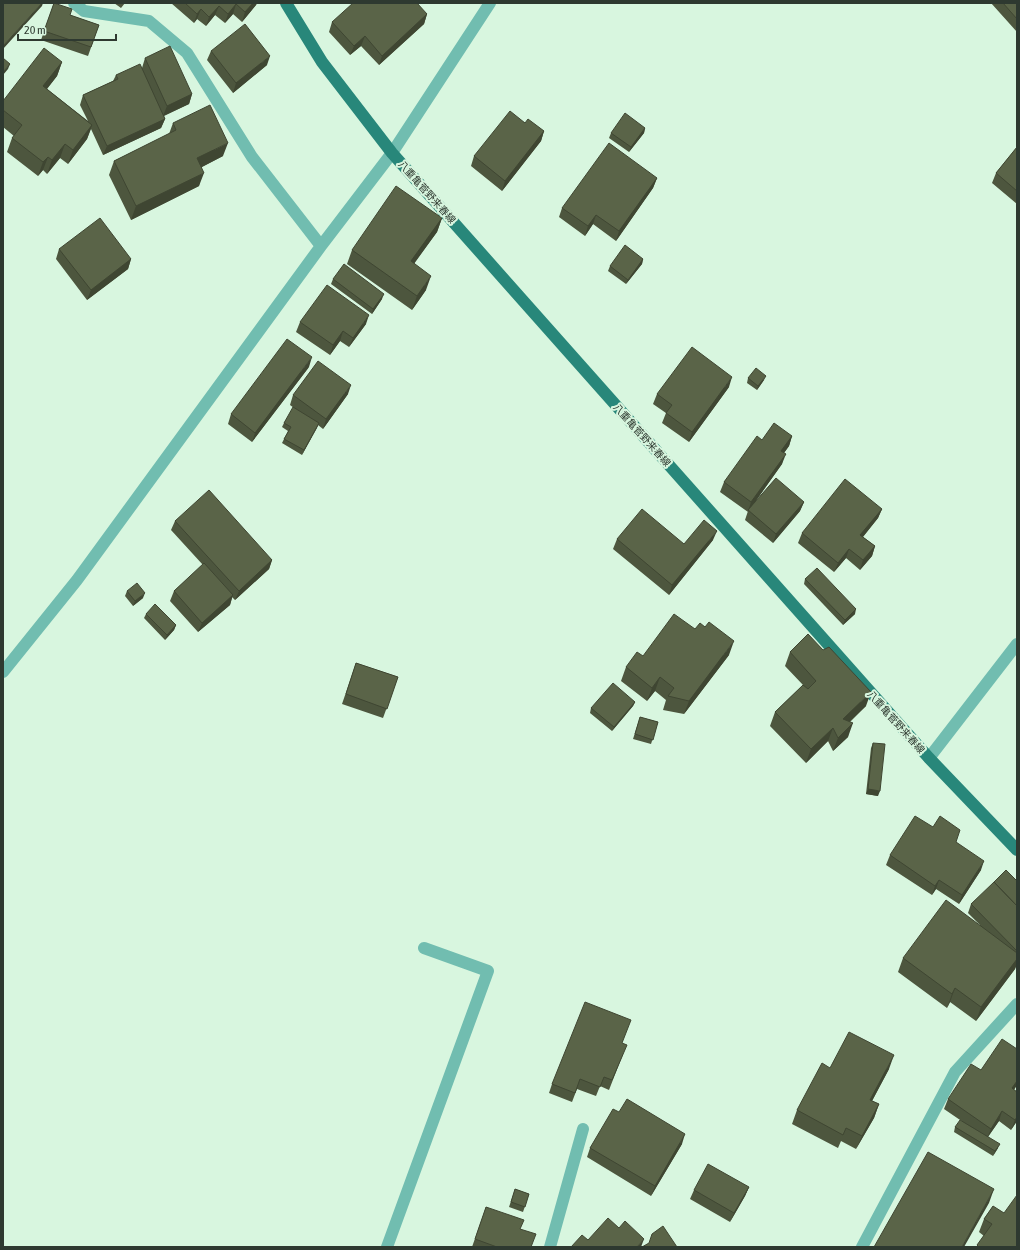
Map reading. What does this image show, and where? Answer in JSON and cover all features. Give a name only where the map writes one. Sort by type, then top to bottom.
[{"type":"main road","name":"八重亀菅野来春線","points":[[286,3],[322,62],[392,153],[929,758],[1017,850]]},
{"type":"street","points":[[74,3],[84,11],[149,21],[187,53],[252,157],[320,246]]},
{"type":"street","points":[[3,672],[77,580],[320,246],[392,153],[490,3]]},
{"type":"street","points":[[929,758],[1017,644]]},
{"type":"street","points":[[387,1247],[488,971],[424,948]]},
{"type":"street","points":[[862,1247],[955,1072],[1017,1004]]},
{"type":"street","points":[[550,1247],[583,1129]]},
{"type":"building","points":[[3,3],[42,3],[3,46]]},
{"type":"building","points":[[54,3],[72,9],[70,15],[99,25],[91,47],[44,31]]},
{"type":"building","points":[[185,3],[253,3],[245,12],[236,4],[228,14],[219,6],[209,17],[201,9],[197,14]]},
{"type":"building","points":[[353,3],[417,3],[427,14],[382,56],[365,36],[354,46],[332,22]]},
{"type":"building","points":[[1003,3],[1017,3],[1017,19]]},
{"type":"building","points":[[245,24],[270,56],[236,83],[211,51]]},
{"type":"building","points":[[170,46],[192,94],[167,106],[145,58]]},
{"type":"building","points":[[44,48],[62,62],[43,86],[92,125],[73,150],[65,144],[52,160],[48,157],[43,162],[12,138],[22,125],[3,110],[3,101]]},
{"type":"building","points":[[3,58],[10,64],[3,72]]},
{"type":"building","points":[[140,64],[165,119],[107,146],[83,95],[118,79],[116,75]]},
{"type":"building","points":[[210,105],[228,143],[197,158],[204,173],[136,206],[114,161],[176,130],[173,123]]},
{"type":"building","points":[[510,111],[525,123],[528,119],[544,131],[505,181],[474,156]]},
{"type":"building","points":[[625,113],[645,128],[631,147],[611,133]]},
{"type":"building","points":[[609,143],[657,178],[619,231],[596,215],[588,226],[562,208]]},
{"type":"building","points":[[1017,147],[1017,191],[996,173]]},
{"type":"building","points":[[396,186],[442,218],[411,261],[431,276],[417,296],[352,250]]},
{"type":"building","points":[[100,218],[131,259],[91,290],[59,249]]},
{"type":"building","points":[[625,245],[643,259],[628,280],[610,266]]},
{"type":"building","points":[[344,264],[384,294],[373,309],[333,279]]},
{"type":"building","points":[[327,285],[369,315],[353,338],[343,331],[333,345],[300,322]]},
{"type":"building","points":[[287,339],[312,357],[255,433],[231,414]]},
{"type":"building","points":[[692,347],[732,377],[692,432],[666,413],[672,405],[657,394]]},
{"type":"building","points":[[318,361],[351,385],[326,419],[293,395]]},
{"type":"building","points":[[756,368],[766,376],[758,386],[748,378]]},
{"type":"building","points":[[293,407],[319,423],[304,450],[284,439],[291,427],[284,423]]},
{"type":"building","points":[[774,423],[792,436],[781,451],[786,454],[751,502],[724,482],[757,436],[762,440]]},
{"type":"building","points":[[776,478],[804,502],[776,534],[748,510]]},
{"type":"building","points":[[845,479],[882,509],[860,535],[875,546],[863,560],[849,549],[838,563],[802,533]]},
{"type":"building","points":[[209,490],[272,560],[239,591],[175,521]]},
{"type":"building","points":[[642,509],[684,544],[704,520],[717,531],[672,585],[617,539]]},
{"type":"building","points":[[204,563],[233,595],[202,623],[174,591]]},
{"type":"building","points":[[817,568],[856,609],[845,620],[805,579]]},
{"type":"building","points":[[137,583],[145,593],[135,601],[127,591]]},
{"type":"building","points":[[155,604],[176,625],[167,635],[146,614]]},
{"type":"building","points":[[674,614],[695,629],[700,623],[705,627],[709,622],[734,641],[689,701],[668,696],[674,688],[660,677],[652,688],[626,667],[637,652],[643,656]]},
{"type":"building","points":[[808,634],[823,650],[829,647],[871,692],[843,719],[853,723],[838,738],[833,728],[811,749],[775,712],[803,685],[808,689],[816,681],[790,652]]},
{"type":"building","points":[[356,663],[398,677],[387,709],[346,694]]},
{"type":"building","points":[[613,683],[635,702],[614,727],[591,708]]},
{"type":"building","points":[[640,717],[658,722],[653,740],[635,734]]},
{"type":"building","points":[[873,743],[885,744],[880,791],[868,789]]},
{"type":"building","points":[[915,816],[933,827],[940,816],[960,830],[956,842],[984,861],[962,895],[939,880],[935,886],[890,855]]},
{"type":"building","points":[[1006,870],[1017,881],[1017,906],[994,882]]},
{"type":"building","points":[[994,882],[1017,906],[1017,951],[971,904]]},
{"type":"building","points":[[946,900],[1017,953],[1017,959],[981,1007],[955,988],[952,994],[903,958]]},
{"type":"building","points":[[585,1002],[631,1020],[622,1043],[627,1045],[612,1080],[604,1077],[600,1087],[580,1079],[575,1093],[552,1084]]},
{"type":"building","points":[[849,1032],[894,1055],[870,1100],[879,1104],[862,1136],[846,1128],[843,1135],[797,1110],[822,1063],[830,1068]]},
{"type":"building","points":[[1002,1039],[1017,1049],[1017,1081],[1012,1088],[1017,1092],[1017,1117],[1015,1120],[1002,1111],[991,1129],[948,1099],[971,1064],[981,1070]]},
{"type":"building","points":[[627,1099],[685,1134],[655,1186],[590,1148],[613,1109],[619,1112]]},
{"type":"building","points":[[960,1120],[1000,1144],[995,1151],[955,1127]]},
{"type":"building","points":[[928,1152],[994,1189],[962,1247],[874,1247]]},
{"type":"building","points":[[708,1164],[749,1187],[734,1213],[694,1190]]},
{"type":"building","points":[[515,1189],[529,1194],[525,1207],[511,1202]]},
{"type":"building","points":[[1017,1195],[1017,1247],[979,1247],[977,1245],[992,1224],[984,1219],[993,1206],[1004,1213]]},
{"type":"building","points":[[486,1207],[524,1220],[520,1229],[536,1234],[531,1247],[497,1247],[475,1239]]},
{"type":"building","points":[[608,1218],[619,1228],[625,1221],[644,1239],[637,1247],[571,1247],[582,1235],[588,1240]]},
{"type":"building","points":[[663,1226],[677,1247],[642,1247],[649,1243],[652,1234]]}]
